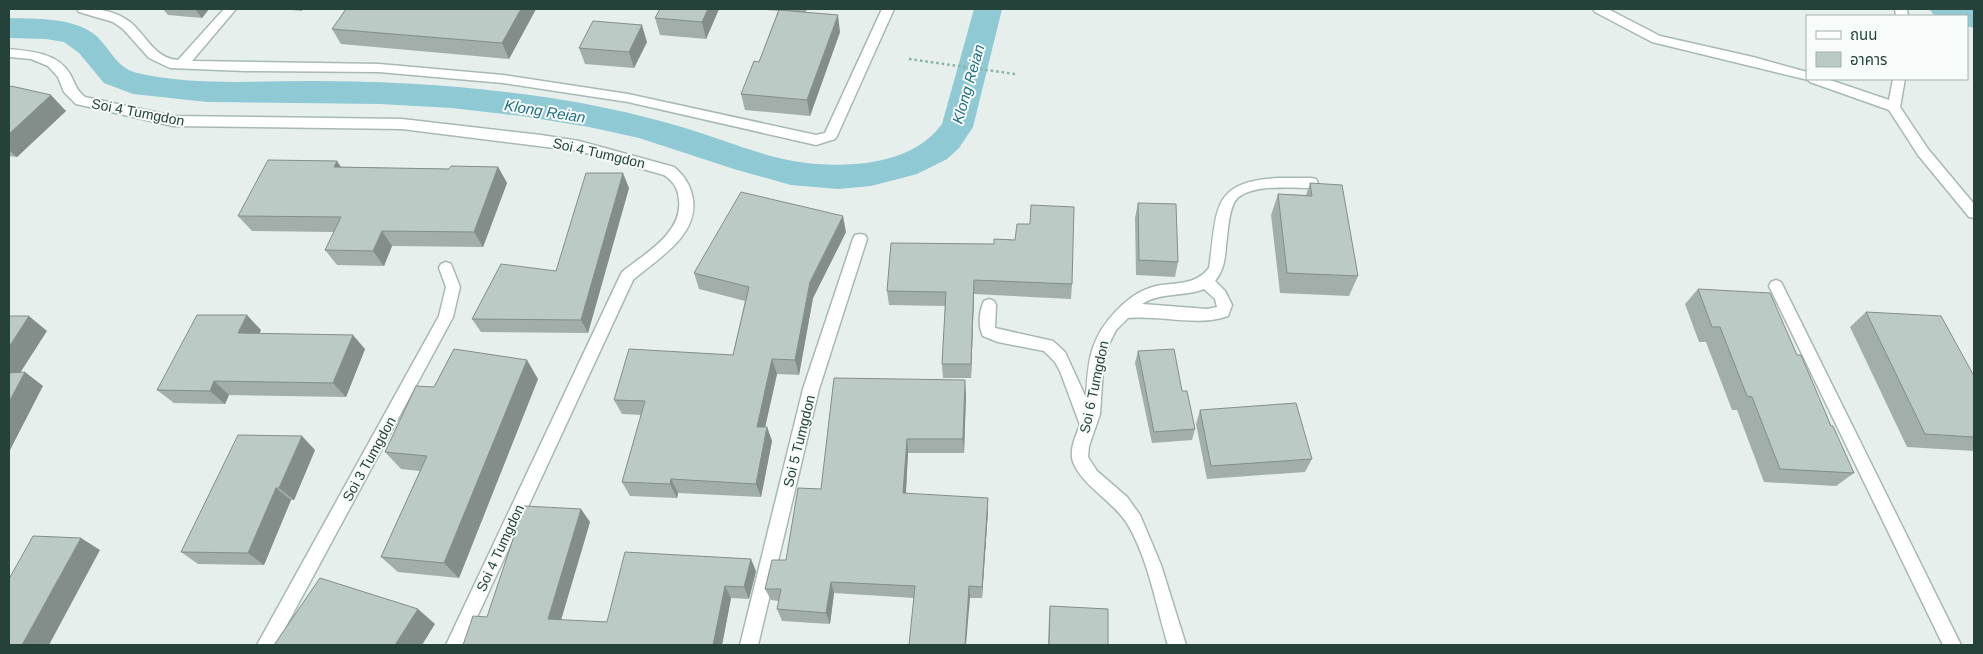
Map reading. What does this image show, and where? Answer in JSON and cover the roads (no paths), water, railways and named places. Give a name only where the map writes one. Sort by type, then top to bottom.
[{"type":"street","points":[[83,9],[102,12],[117,19],[127,26],[153,55],[170,64],[379,68],[503,78],[628,98],[816,140],[830,136],[888,9]]},
{"type":"street","points":[[181,65],[230,9]]},
{"type":"street","points":[[1599,9],[1656,39],[1753,61],[1806,76]]},
{"type":"street","name":"Soi 4 Tumgdon","points":[[9,53],[33,55],[52,63],[64,75],[69,89],[81,101],[173,121],[379,123],[511,136],[579,146],[638,162],[669,171],[682,183],[687,198],[684,222],[679,231],[664,246],[627,276],[455,645]]},
{"type":"street","points":[[1817,80],[1894,106],[1923,152],[1974,213]]},
{"type":"street","points":[[1894,106],[1899,80]]},
{"type":"street","points":[[1125,312],[1148,310],[1207,315],[1222,312],[1226,305],[1223,299],[1216,289],[1206,282],[1216,270],[1225,208],[1229,199],[1236,192],[1252,186],[1311,183]]},
{"type":"street","name":"Soi 5 Tumgdon","points":[[749,645],[811,390],[860,239]]},
{"type":"street","name":"Soi 3 Tumgdon","points":[[266,645],[446,317],[454,293],[451,276],[446,268]]},
{"type":"street","name":"Soi 6 Tumgdon","points":[[1177,645],[1146,548],[1134,521],[1120,501],[1085,468],[1080,457],[1092,415],[1095,379],[1102,341],[1109,329],[1146,294],[1192,287],[1206,282]]},
{"type":"street","points":[[1776,286],[1952,645]]},
{"type":"street","points":[[989,305],[988,332],[998,336],[1048,345],[1060,356],[1088,424]]},
{"type":"waterway","name":"Klong Reian","points":[[9,28],[46,29],[65,32],[82,40],[89,46],[115,76],[133,83],[207,92],[380,93],[522,105],[589,116],[639,127],[768,167],[815,176],[838,177],[871,174],[905,166],[936,150],[948,140],[957,127],[988,9]]},
{"type":"waterway","name":"Klong Reian","points":[[1943,9],[1964,15]]},
{"type":"waterway","name":"Klong Reian","points":[[1968,16],[1974,18]]}]
